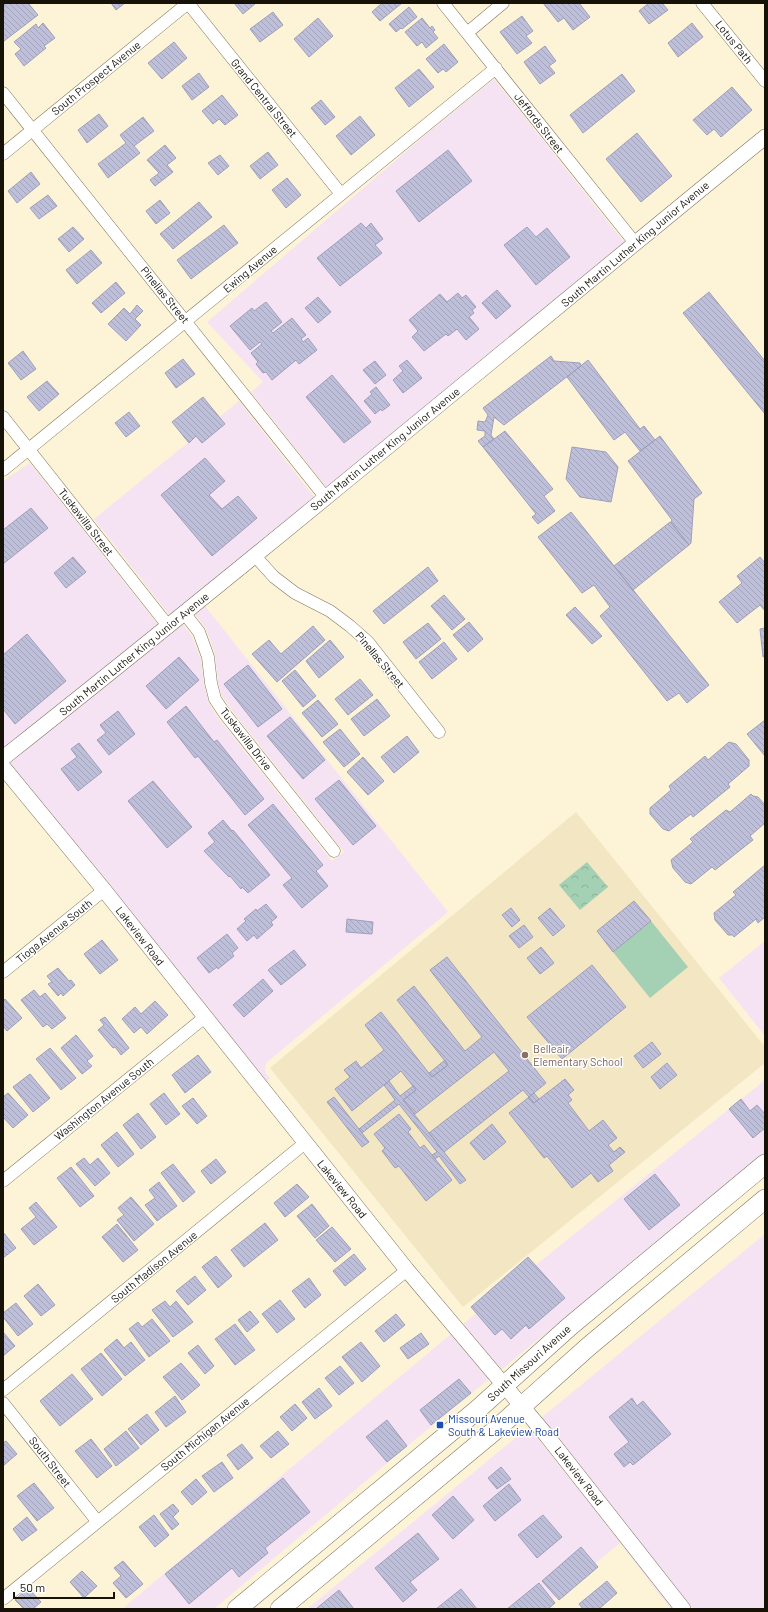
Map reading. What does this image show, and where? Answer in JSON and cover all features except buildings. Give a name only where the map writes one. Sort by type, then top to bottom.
[{"type":"main road","name":"South Missouri Avenue","points":[[237,1609],[466,1419],[569,1327],[765,1164]]},
{"type":"main road","points":[[280,1609],[494,1432],[588,1347],[765,1199]]},
{"type":"street","name":"South Prospect Avenue","points":[[3,154],[188,3]]},
{"type":"street","name":"Grand Central Street","points":[[188,3],[341,194]]},
{"type":"street","name":"Jeffords Street","points":[[443,3],[635,243]]},
{"type":"street","points":[[467,33],[503,3]]},
{"type":"street","name":"Lotus Path","points":[[702,3],[765,81]]},
{"type":"street","name":"Ewing Avenue","points":[[3,470],[496,68]]},
{"type":"street","name":"Pinellas Street","points":[[3,93],[326,498]]},
{"type":"street","name":"South Martin Luther King Junior Avenue","points":[[3,758],[185,614],[765,137]]},
{"type":"street","name":"Tuskawilla Street","points":[[3,417],[169,627]]},
{"type":"street","name":"Pinellas Street","points":[[255,556],[274,577],[295,593],[330,611],[368,642],[439,732]]},
{"type":"street","name":"Tuskawilla Drive","points":[[185,614],[199,632],[208,657],[211,683],[215,699],[224,714],[334,851]]},
{"type":"street","name":"Lakeview Road","points":[[3,767],[104,890],[407,1270],[547,1436],[683,1609]]},
{"type":"street","name":"Tioga Avenue South","points":[[3,972],[104,890]]},
{"type":"street","name":"Washington Avenue South","points":[[3,1181],[205,1017]]},
{"type":"street","name":"South Madison Avenue","points":[[3,1390],[305,1144]]},
{"type":"street","name":"South Michigan Avenue","points":[[3,1598],[407,1270]]},
{"type":"street","name":"South Street","points":[[3,1403],[97,1521]]},
{"type":"shaded area","points":[[494,79],[624,242],[327,488],[251,392],[263,382],[207,322],[430,131]]},
{"type":"shaded area","points":[[239,401],[315,498],[171,617],[94,519]]},
{"type":"shaded area","points":[[30,463],[159,626],[3,750],[3,481]]},
{"type":"shaded area","points":[[205,606],[448,912],[266,1063],[265,1072],[270,1078],[267,1082],[9,762],[183,624],[192,636],[201,659],[204,684],[209,703],[219,719],[332,861],[344,852],[222,696],[218,681],[215,654],[206,629],[195,614]]},
{"type":"shaded area","name":"Belleair Elementary School","points":[[576,812],[765,1047],[765,1063],[463,1307],[270,1068]]},
{"type":"shaded area","points":[[765,941],[765,1036],[719,978]]},
{"type":"shaded area","points":[[765,1080],[765,1154],[501,1370],[463,1324]]},
{"type":"shaded area","points":[[765,1234],[765,1609],[693,1609],[541,1418]]},
{"type":"shaded area","points":[[451,1334],[489,1379],[214,1609],[122,1609]]},
{"type":"shaded area","points":[[529,1427],[673,1609],[671,1609],[620,1543],[541,1609],[307,1609]]},
{"type":"green space","points":[[587,862],[608,887],[580,910],[559,885]]},
{"type":"green space","points":[[651,921],[688,967],[650,998],[613,952]]},
{"type":"place","name":"Belleair Elementary School","points":[[525,1055]]},
{"type":"place","name":"Missouri Avenue South & Lakeview Road","points":[[440,1425]]}]
